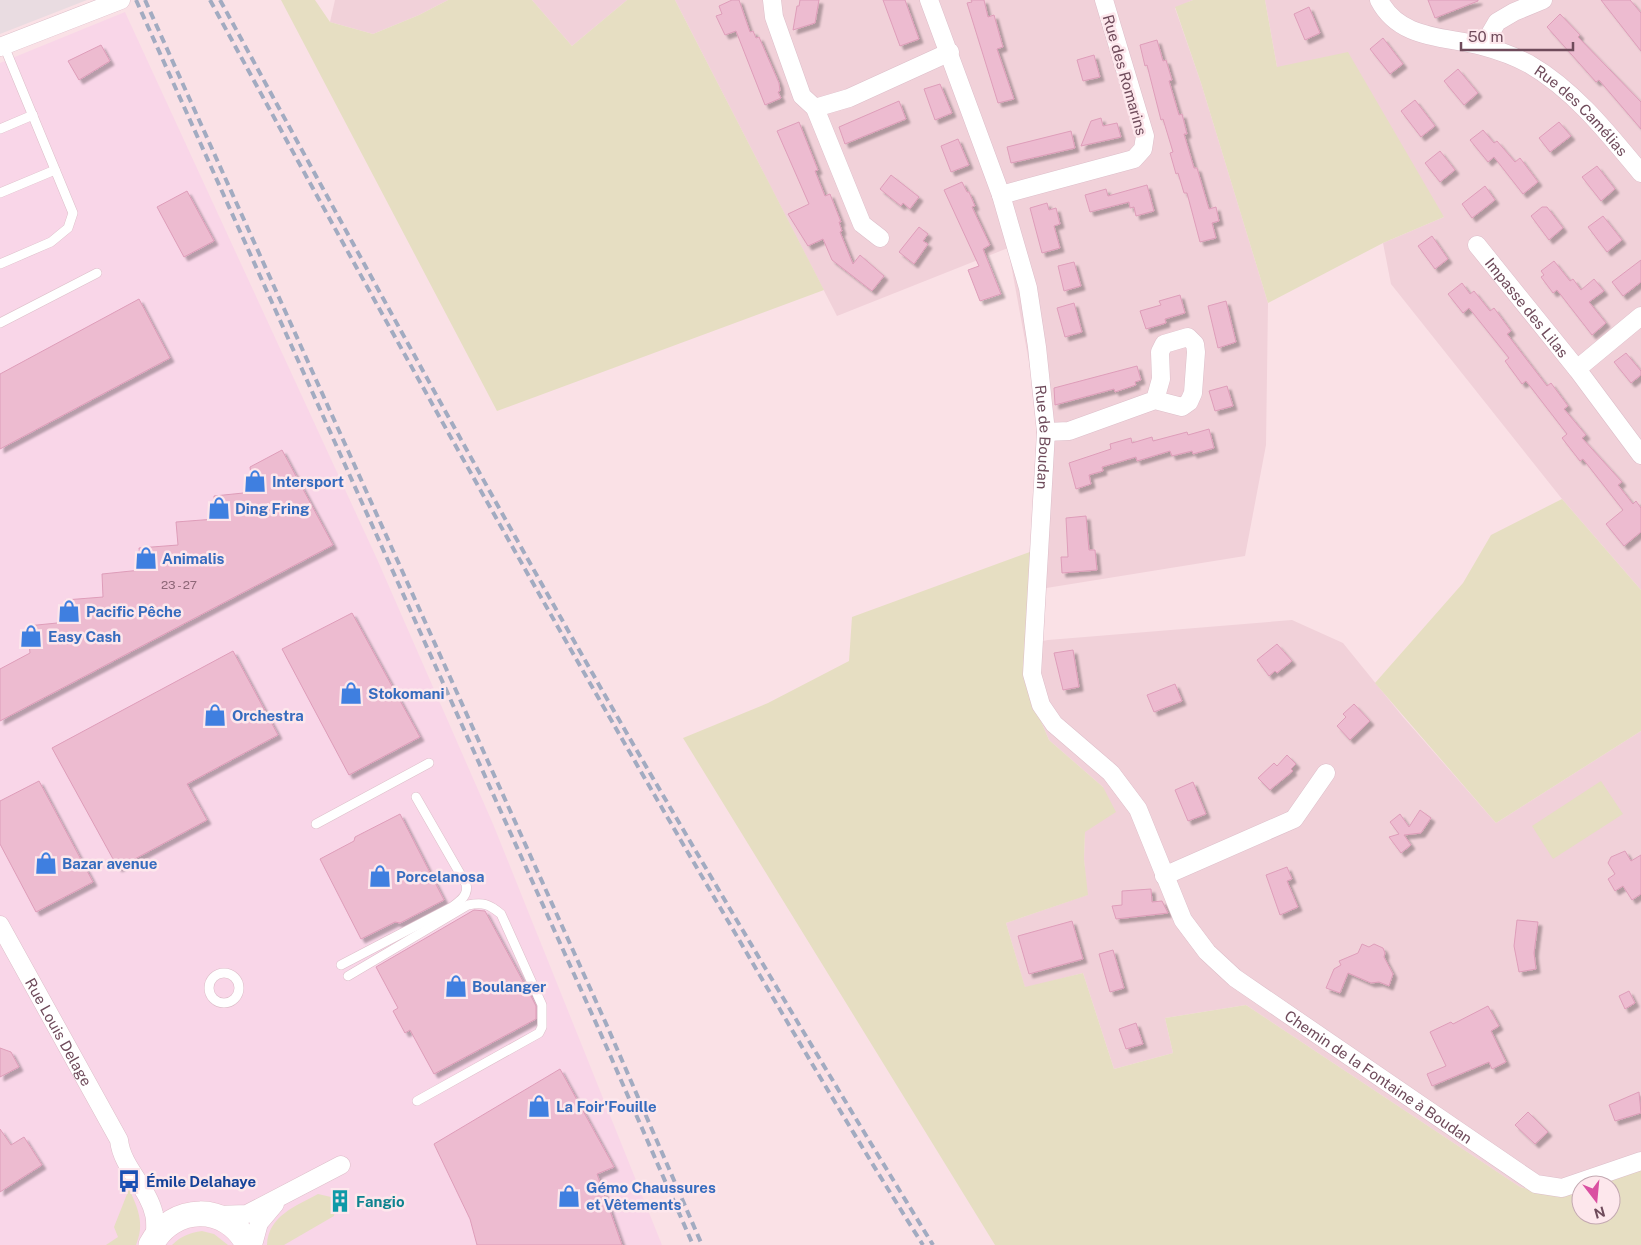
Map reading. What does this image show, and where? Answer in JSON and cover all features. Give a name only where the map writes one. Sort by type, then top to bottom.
[{"type":"street","points":[[2,47],[121,0]]},
{"type":"street","points":[[772,0],[774,17],[802,96],[815,108],[862,224],[880,238]]},
{"type":"street","name":"Rue de Boudan","points":[[929,0],[950,52],[1001,195],[1028,288],[1037,347],[1046,432],[1032,674],[1041,705],[1054,724],[1111,774],[1138,810],[1164,876]]},
{"type":"street","name":"Rue des Romarins","points":[[1001,195],[1134,159],[1143,149],[1145,136],[1104,0]]},
{"type":"street","name":"Rue des Camélias","points":[[1379,0],[1387,14],[1399,24],[1426,36],[1483,46],[1528,64],[1564,90],[1600,124],[1641,173]]},
{"type":"street","points":[[1483,46],[1497,22],[1514,12],[1543,0]]},
{"type":"street","points":[[815,108],[849,98],[950,52]]},
{"type":"street","name":"Impasse des Lilas","points":[[1477,245],[1577,369],[1604,408],[1641,455]]},
{"type":"street","points":[[1577,369],[1641,316]]},
{"type":"street","points":[[1046,432],[1069,431],[1155,400]]},
{"type":"street","points":[[1164,876],[1294,819],[1326,773]]},
{"type":"street","name":"Chemin de la Fontaine à Boudan","points":[[1164,876],[1183,920],[1207,952],[1235,978],[1536,1184],[1562,1188],[1641,1161]]},
{"type":"street","name":"Rue Louis Delage","points":[[0,925],[119,1140],[129,1148],[158,1201],[165,1208],[181,1217]]},
{"type":"street","name":"Rue Louis Delage","points":[[119,1140],[120,1153],[151,1204],[154,1214],[153,1241]]},
{"type":"street","points":[[153,1241],[169,1223],[181,1217],[198,1213],[215,1215],[247,1214],[341,1165]]},
{"type":"street","points":[[253,1245],[259,1223],[272,1206],[300,1186]]},
{"type":"street","points":[[215,1215],[234,1226],[248,1245]]},
{"type":"lane","points":[[0,264],[51,242],[68,228],[73,213],[2,47]]},
{"type":"lane","points":[[0,129],[33,116]]},
{"type":"lane","points":[[0,193],[55,170]]},
{"type":"lane","points":[[0,323],[98,273]]},
{"type":"lane","points":[[316,824],[429,763]]},
{"type":"lane","points":[[342,965],[452,907],[464,898],[468,889],[416,797]]},
{"type":"lane","points":[[348,976],[468,905],[480,903],[490,905],[501,914],[542,1005],[542,1027],[539,1032],[417,1101]]},
{"type":"shaded area","points":[[0,0],[87,0],[0,34]]},
{"type":"shaded area","points":[[281,0],[315,0],[330,22],[373,34],[419,15],[448,0],[532,0],[572,46],[627,0],[675,0],[824,290],[497,411]]},
{"type":"shaded area","points":[[335,0],[448,0],[419,15],[373,34],[330,22]]},
{"type":"shaded area","points":[[532,0],[627,0],[572,46]]},
{"type":"shaded area","points":[[675,0],[1193,0],[1175,8],[1201,83],[1268,303],[1266,445],[1245,556],[1034,590],[1039,417],[1008,248],[837,316]]},
{"type":"shaded area","points":[[1193,0],[1265,0],[1277,67],[1348,52],[1444,217],[1383,243],[1268,303],[1201,83],[1175,7]]},
{"type":"shaded area","points":[[1265,0],[1641,0],[1641,590],[1562,499],[1391,284],[1383,243],[1444,217],[1277,67]]},
{"type":"shaded area","points":[[125,12],[377,559],[493,824],[662,1245],[0,1245],[0,63]]},
{"type":"shaded area","points":[[1562,499],[1641,590],[1641,731],[1496,823],[1375,683],[1463,583],[1491,535]]},
{"type":"shaded area","points":[[1038,549],[1028,644],[1026,686],[1049,740],[1103,787],[1116,812],[1085,832],[1084,859],[1088,895],[1006,923],[1025,987],[1083,973],[1114,1069],[1173,1053],[1165,1018],[1246,1005],[1520,1187],[1562,1197],[1571,1194],[1571,1225],[1621,1225],[1621,1176],[1641,1169],[1641,1245],[995,1245],[683,738],[768,703],[849,661],[852,617]]},
{"type":"shaded area","points":[[1292,620],[1343,643],[1403,717],[1496,823],[1641,731],[1641,1169],[1621,1176],[1571,1175],[1571,1194],[1562,1197],[1520,1187],[1246,1005],[1165,1018],[1173,1053],[1114,1069],[1083,973],[1025,988],[1006,923],[1087,895],[1084,859],[1085,832],[1103,787],[1049,740],[1026,686],[1028,644],[1048,640]]},
{"type":"shaded area","points":[[1601,781],[1623,814],[1553,859],[1532,826]]},
{"type":"shaded area","points":[[129,1189],[138,1210],[140,1223],[139,1237],[136,1245],[106,1245],[118,1237],[114,1227]]},
{"type":"shaded area","points":[[318,1194],[331,1197],[336,1204],[334,1216],[284,1245],[267,1245],[272,1226],[278,1219],[292,1208]]},
{"type":"shaded area","points":[[202,1231],[214,1234],[228,1245],[172,1245],[185,1235]]},
{"type":"building","points":[[732,0],[739,0],[750,32],[753,31],[756,38],[759,37],[779,83],[780,91],[778,92],[781,98],[765,105],[736,31],[725,35],[716,16],[722,14],[719,6]]},
{"type":"building","points":[[800,0],[819,0],[815,23],[793,30],[797,6],[799,6]]},
{"type":"building","points":[[883,0],[905,0],[919,39],[900,46]]},
{"type":"building","points":[[971,0],[984,0],[988,17],[994,15],[1003,47],[997,49],[1014,99],[998,103],[967,3],[972,2]]},
{"type":"building","points":[[1428,0],[1478,0],[1478,1],[1435,18]]},
{"type":"building","points":[[1601,0],[1630,0],[1641,13],[1641,51]]},
{"type":"building","points":[[1309,7],[1320,33],[1305,40],[1294,14]]},
{"type":"building","points":[[1560,14],[1580,35],[1578,37],[1641,102],[1641,129],[1599,80],[1596,82],[1547,27]]},
{"type":"building","points":[[1383,38],[1403,64],[1390,74],[1370,49]]},
{"type":"building","points":[[1157,40],[1163,61],[1166,60],[1172,80],[1169,81],[1179,115],[1182,114],[1187,134],[1184,134],[1194,168],[1197,168],[1209,209],[1216,207],[1219,221],[1212,223],[1216,238],[1200,242],[1187,193],[1184,193],[1178,173],[1176,174],[1170,153],[1173,152],[1163,119],[1161,120],[1140,45]]},
{"type":"building","points":[[101,45],[110,61],[79,80],[68,61]]},
{"type":"building","points":[[1094,55],[1100,77],[1083,81],[1077,60]]},
{"type":"building","points":[[1458,69],[1478,93],[1464,105],[1444,81]]},
{"type":"building","points":[[940,84],[952,113],[935,120],[924,89]]},
{"type":"building","points":[[1415,100],[1435,126],[1421,137],[1401,111]]},
{"type":"building","points":[[899,101],[906,119],[845,144],[839,127]]},
{"type":"building","points":[[1101,118],[1103,126],[1117,123],[1121,137],[1081,146],[1091,121]]},
{"type":"building","points":[[799,122],[818,170],[815,171],[825,196],[830,194],[841,222],[839,222],[842,231],[840,232],[853,264],[860,255],[884,276],[872,291],[832,260],[823,239],[808,246],[788,214],[809,204],[777,131]]},
{"type":"building","points":[[1559,122],[1571,136],[1550,152],[1539,138]]},
{"type":"building","points":[[1483,130],[1494,143],[1497,141],[1515,162],[1520,158],[1538,182],[1523,194],[1494,157],[1488,162],[1470,140]]},
{"type":"building","points":[[1071,131],[1075,148],[1011,163],[1007,147]]},
{"type":"building","points":[[958,139],[969,165],[951,172],[941,146]]},
{"type":"building","points":[[1440,151],[1455,170],[1440,182],[1425,163]]},
{"type":"building","points":[[1597,166],[1615,189],[1601,201],[1582,177]]},
{"type":"building","points":[[891,175],[919,197],[910,209],[903,203],[901,206],[880,189]]},
{"type":"building","points":[[962,182],[967,192],[969,192],[975,206],[972,207],[990,245],[983,249],[1001,294],[980,301],[968,270],[979,266],[944,190]]},
{"type":"building","points":[[1147,185],[1154,211],[1136,216],[1134,207],[1130,208],[1129,202],[1090,212],[1085,195],[1106,189],[1108,196]]},
{"type":"building","points":[[1485,186],[1495,200],[1472,218],[1462,204]]},
{"type":"building","points":[[187,191],[214,241],[184,257],[157,207]]},
{"type":"building","points":[[1047,203],[1049,210],[1056,208],[1060,224],[1054,226],[1060,248],[1042,253],[1030,208]]},
{"type":"building","points":[[1542,207],[1547,207],[1563,228],[1549,240],[1531,216]]},
{"type":"building","points":[[1603,216],[1622,240],[1607,252],[1588,227]]},
{"type":"building","points":[[919,227],[928,234],[923,241],[928,244],[914,264],[899,252]]},
{"type":"building","points":[[1432,236],[1448,259],[1435,269],[1418,246]]},
{"type":"building","points":[[1641,260],[1641,282],[1623,296],[1612,282]]},
{"type":"building","points":[[1554,261],[1570,281],[1573,279],[1581,290],[1594,279],[1604,291],[1589,302],[1606,323],[1592,335],[1557,290],[1553,293],[1541,277],[1544,275],[1541,271]]},
{"type":"building","points":[[1074,262],[1081,286],[1064,291],[1058,266]]},
{"type":"building","points":[[1462,283],[1470,294],[1474,291],[1490,311],[1494,308],[1511,331],[1507,334],[1547,386],[1551,383],[1568,406],[1564,409],[1586,435],[1582,438],[1622,482],[1618,485],[1633,504],[1636,501],[1641,508],[1641,532],[1624,546],[1606,524],[1623,510],[1583,459],[1580,461],[1562,438],[1567,434],[1526,381],[1522,384],[1505,361],[1509,358],[1469,308],[1463,313],[1448,294]]},
{"type":"building","points":[[1180,295],[1185,313],[1165,319],[1166,323],[1146,329],[1140,311],[1161,305],[1159,301]]},
{"type":"building","points":[[139,299],[170,358],[0,449],[0,374]]},
{"type":"building","points":[[1226,301],[1236,342],[1218,348],[1208,306]]},
{"type":"building","points":[[1074,303],[1082,332],[1065,337],[1057,308]]},
{"type":"building","points":[[1626,353],[1641,371],[1641,375],[1631,383],[1614,362]]},
{"type":"building","points":[[1137,366],[1141,380],[1135,382],[1136,385],[1115,392],[1114,389],[1055,405],[1054,388]]},
{"type":"building","points":[[1227,386],[1233,406],[1215,411],[1209,391]]},
{"type":"building","points":[[1209,429],[1214,448],[1193,454],[1192,451],[1172,456],[1170,451],[1137,461],[1136,457],[1102,467],[1103,471],[1089,475],[1091,484],[1076,489],[1069,463],[1111,449],[1110,444],[1131,438],[1132,443],[1152,437],[1153,441],[1187,432],[1188,435]]},
{"type":"building","points":[[282,450],[333,545],[0,721],[0,669],[30,653],[27,626],[67,622],[65,600],[103,597],[102,574],[141,570],[139,548],[178,545],[176,522],[215,519],[214,496],[253,492],[250,467]]},
{"type":"building","points":[[1086,516],[1089,550],[1095,550],[1097,570],[1062,573],[1061,557],[1068,557],[1066,518]]},
{"type":"building","name":"Stokomani","points":[[352,613],[420,737],[349,775],[282,649]]},
{"type":"building","points":[[1277,644],[1292,661],[1277,673],[1275,671],[1269,676],[1257,660]]},
{"type":"building","points":[[1073,650],[1079,687],[1063,690],[1054,653]]},
{"type":"building","points":[[233,651],[278,735],[187,784],[207,820],[118,868],[52,748]]},
{"type":"building","points":[[1175,684],[1182,701],[1154,712],[1147,695]]},
{"type":"building","points":[[1354,704],[1370,721],[1350,740],[1337,726],[1346,717],[1343,714]]},
{"type":"building","points":[[1287,755],[1296,764],[1291,769],[1293,771],[1270,790],[1258,778],[1274,763],[1277,766]]},
{"type":"building","name":"Bazar avenue","points":[[39,781],[93,882],[36,912],[0,844],[0,801]]},
{"type":"building","points":[[1193,782],[1206,814],[1188,821],[1175,790]]},
{"type":"building","points":[[1420,810],[1431,818],[1421,833],[1404,835],[1411,845],[1401,853],[1389,837],[1399,834],[1390,822],[1400,814],[1409,827]]},
{"type":"building","name":"Porcelanosa","points":[[400,814],[444,900],[400,923],[395,922],[361,939],[320,859],[354,841],[355,837]]},
{"type":"building","points":[[1625,851],[1631,861],[1641,855],[1641,894],[1632,900],[1623,886],[1615,891],[1608,879],[1615,874],[1608,863],[1611,857]]},
{"type":"building","points":[[1287,867],[1292,879],[1287,881],[1298,907],[1280,915],[1266,875]]},
{"type":"building","points":[[1151,889],[1152,902],[1162,901],[1168,913],[1116,919],[1112,906],[1122,905],[1122,891]]},
{"type":"building","name":"Boulanger","points":[[474,910],[485,911],[536,1006],[536,1019],[434,1074],[410,1030],[405,1033],[393,1011],[398,1008],[376,967]]},
{"type":"building","points":[[1517,920],[1538,922],[1534,953],[1536,969],[1519,972],[1514,946]]},
{"type":"building","points":[[1072,921],[1083,959],[1029,974],[1018,936]]},
{"type":"building","points":[[1362,944],[1369,947],[1374,944],[1383,948],[1384,957],[1393,974],[1389,986],[1379,982],[1371,983],[1348,973],[1340,993],[1326,988],[1334,969],[1341,965],[1339,961],[1358,953]]},
{"type":"building","points":[[1113,950],[1124,988],[1110,992],[1099,954]]},
{"type":"building","points":[[1629,991],[1635,1003],[1625,1009],[1619,996]]},
{"type":"building","points":[[1488,1006],[1499,1026],[1491,1031],[1506,1062],[1492,1069],[1489,1062],[1432,1086],[1427,1074],[1446,1066],[1430,1032],[1451,1022],[1453,1024]]},
{"type":"building","points":[[1136,1023],[1143,1044],[1126,1049],[1119,1029]]},
{"type":"building","points":[[0,1048],[11,1052],[19,1067],[0,1077]]},
{"type":"building","name":"La Foir'Fouille","points":[[560,1069],[614,1167],[597,1174],[622,1245],[477,1245],[470,1219],[434,1144]]},
{"type":"building","points":[[1639,1092],[1641,1113],[1615,1121],[1609,1105]]},
{"type":"building","points":[[1528,1112],[1548,1132],[1535,1144],[1515,1125]]},
{"type":"building","points":[[0,1129],[11,1145],[24,1137],[42,1165],[0,1192]]},
{"type":"railway","points":[[136,0],[600,1032],[693,1245]]},
{"type":"railway","points":[[145,0],[608,1028],[702,1245]]},
{"type":"railway","points":[[210,0],[515,552],[785,1018],[923,1245]]},
{"type":"railway","points":[[220,0],[424,373],[580,652],[744,933],[933,1245]]},
{"type":"place","name":"Intersport","points":[[255,481]]},
{"type":"place","name":"Ding Fring","points":[[219,508]]},
{"type":"place","name":"Animalis","points":[[146,558]]},
{"type":"place","name":"Pacific Pêche","points":[[69,611]]},
{"type":"place","name":"Easy Cash","points":[[31,636]]},
{"type":"place","name":"Stokomani","points":[[351,693]]},
{"type":"place","name":"Orchestra","points":[[215,715]]},
{"type":"place","name":"Bazar avenue","points":[[46,863]]},
{"type":"place","name":"Porcelanosa","points":[[380,876]]},
{"type":"place","name":"Boulanger","points":[[456,986]]},
{"type":"place","name":"La Foir'Fouille","points":[[539,1106]]},
{"type":"place","name":"Émile Delahaye","points":[[129,1181]]},
{"type":"place","name":"Gémo Chaussures et Vêtements","points":[[569,1196]]},
{"type":"place","name":"Fangio","points":[[340,1201]]}]
